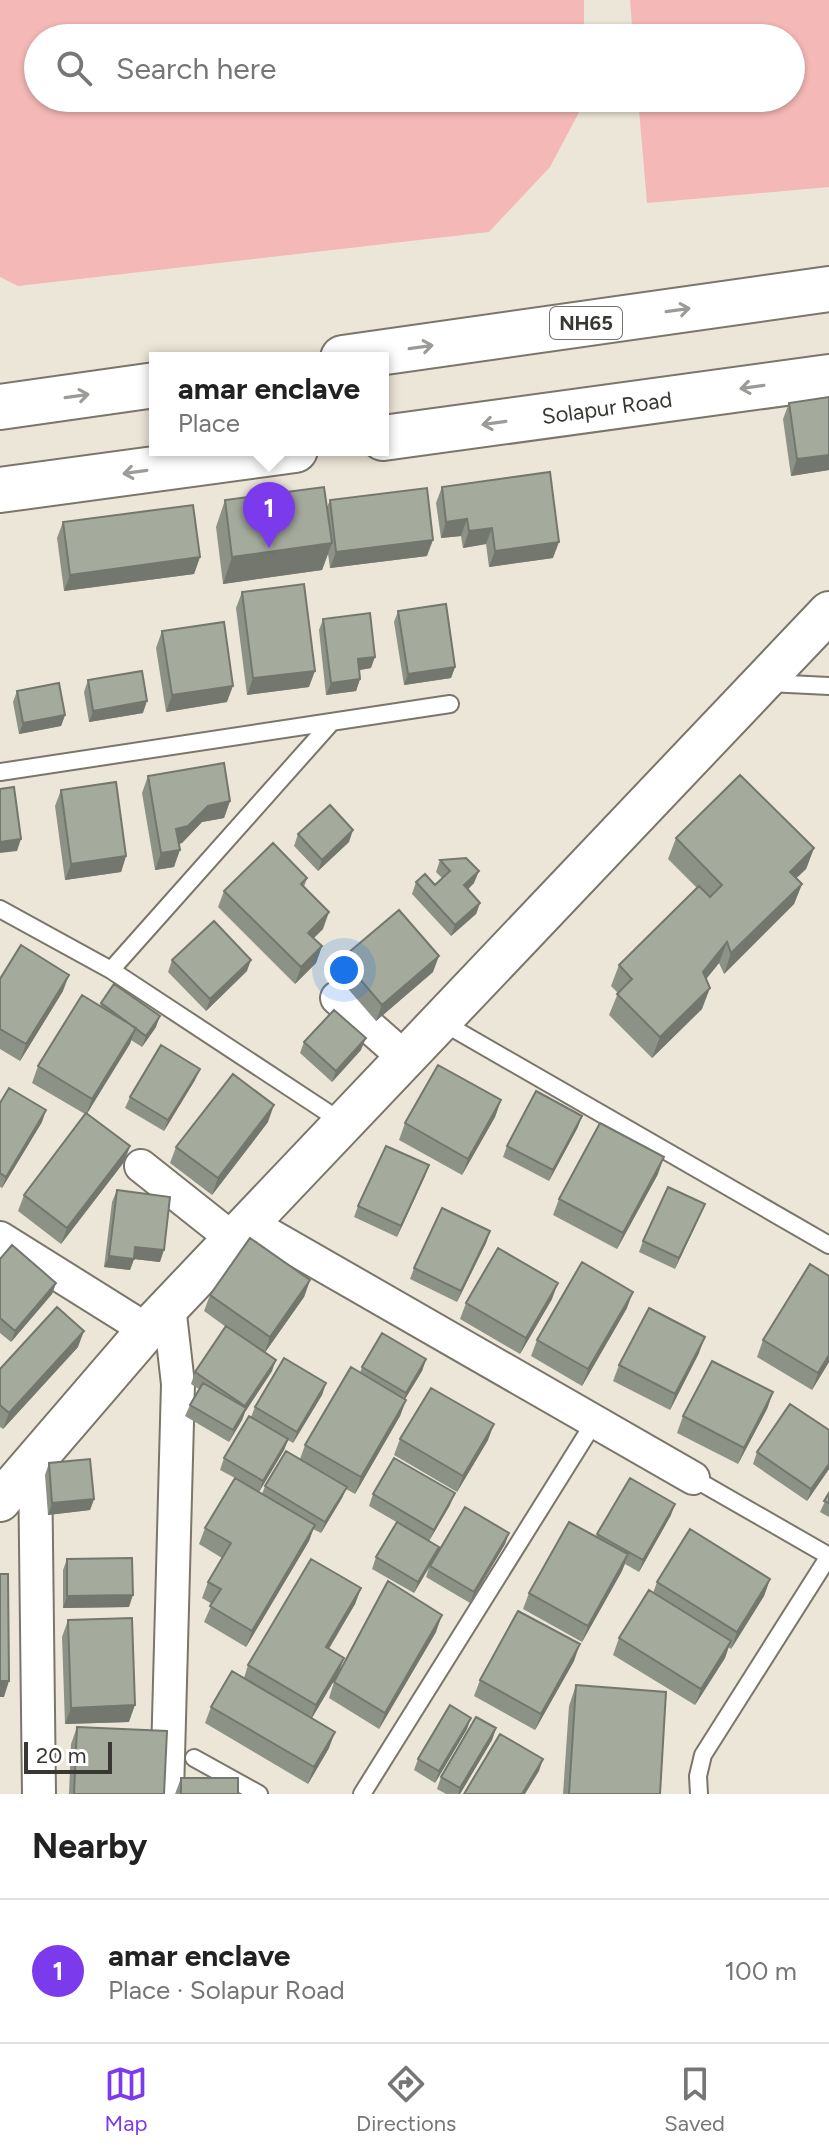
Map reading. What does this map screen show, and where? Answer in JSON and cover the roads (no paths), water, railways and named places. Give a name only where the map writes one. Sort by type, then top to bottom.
[{"type":"highway","name":"NH65","points":[[385,352],[829,289]]},
{"type":"highway","name":"Solapur Road","points":[[389,437],[829,377]]},
{"type":"highway","points":[[0,407],[149,386]]},
{"type":"highway","points":[[0,490],[251,456]]},
{"type":"street","points":[[0,1501],[158,1318],[829,612]]},
{"type":"street","points":[[337,998],[405,1058]]},
{"type":"street","points":[[141,1166],[241,1231],[595,1421],[693,1478]]},
{"type":"street","points":[[0,1238],[158,1318],[178,1384],[167,1794]]},
{"type":"street","points":[[35,1460],[39,1794]]},
{"type":"lane","points":[[762,683],[829,686]]},
{"type":"lane","points":[[0,772],[450,704]]},
{"type":"lane","points":[[111,970],[330,724]]},
{"type":"lane","points":[[0,909],[111,970],[344,1123]]},
{"type":"lane","points":[[440,1022],[829,1245]]},
{"type":"lane","points":[[362,1794],[595,1421]]},
{"type":"lane","points":[[693,1478],[829,1556],[703,1755],[698,1776],[699,1794]]},
{"type":"lane","points":[[194,1758],[259,1794]]},
{"type":"place","name":"amar enclave","points":[[269,548]]}]
